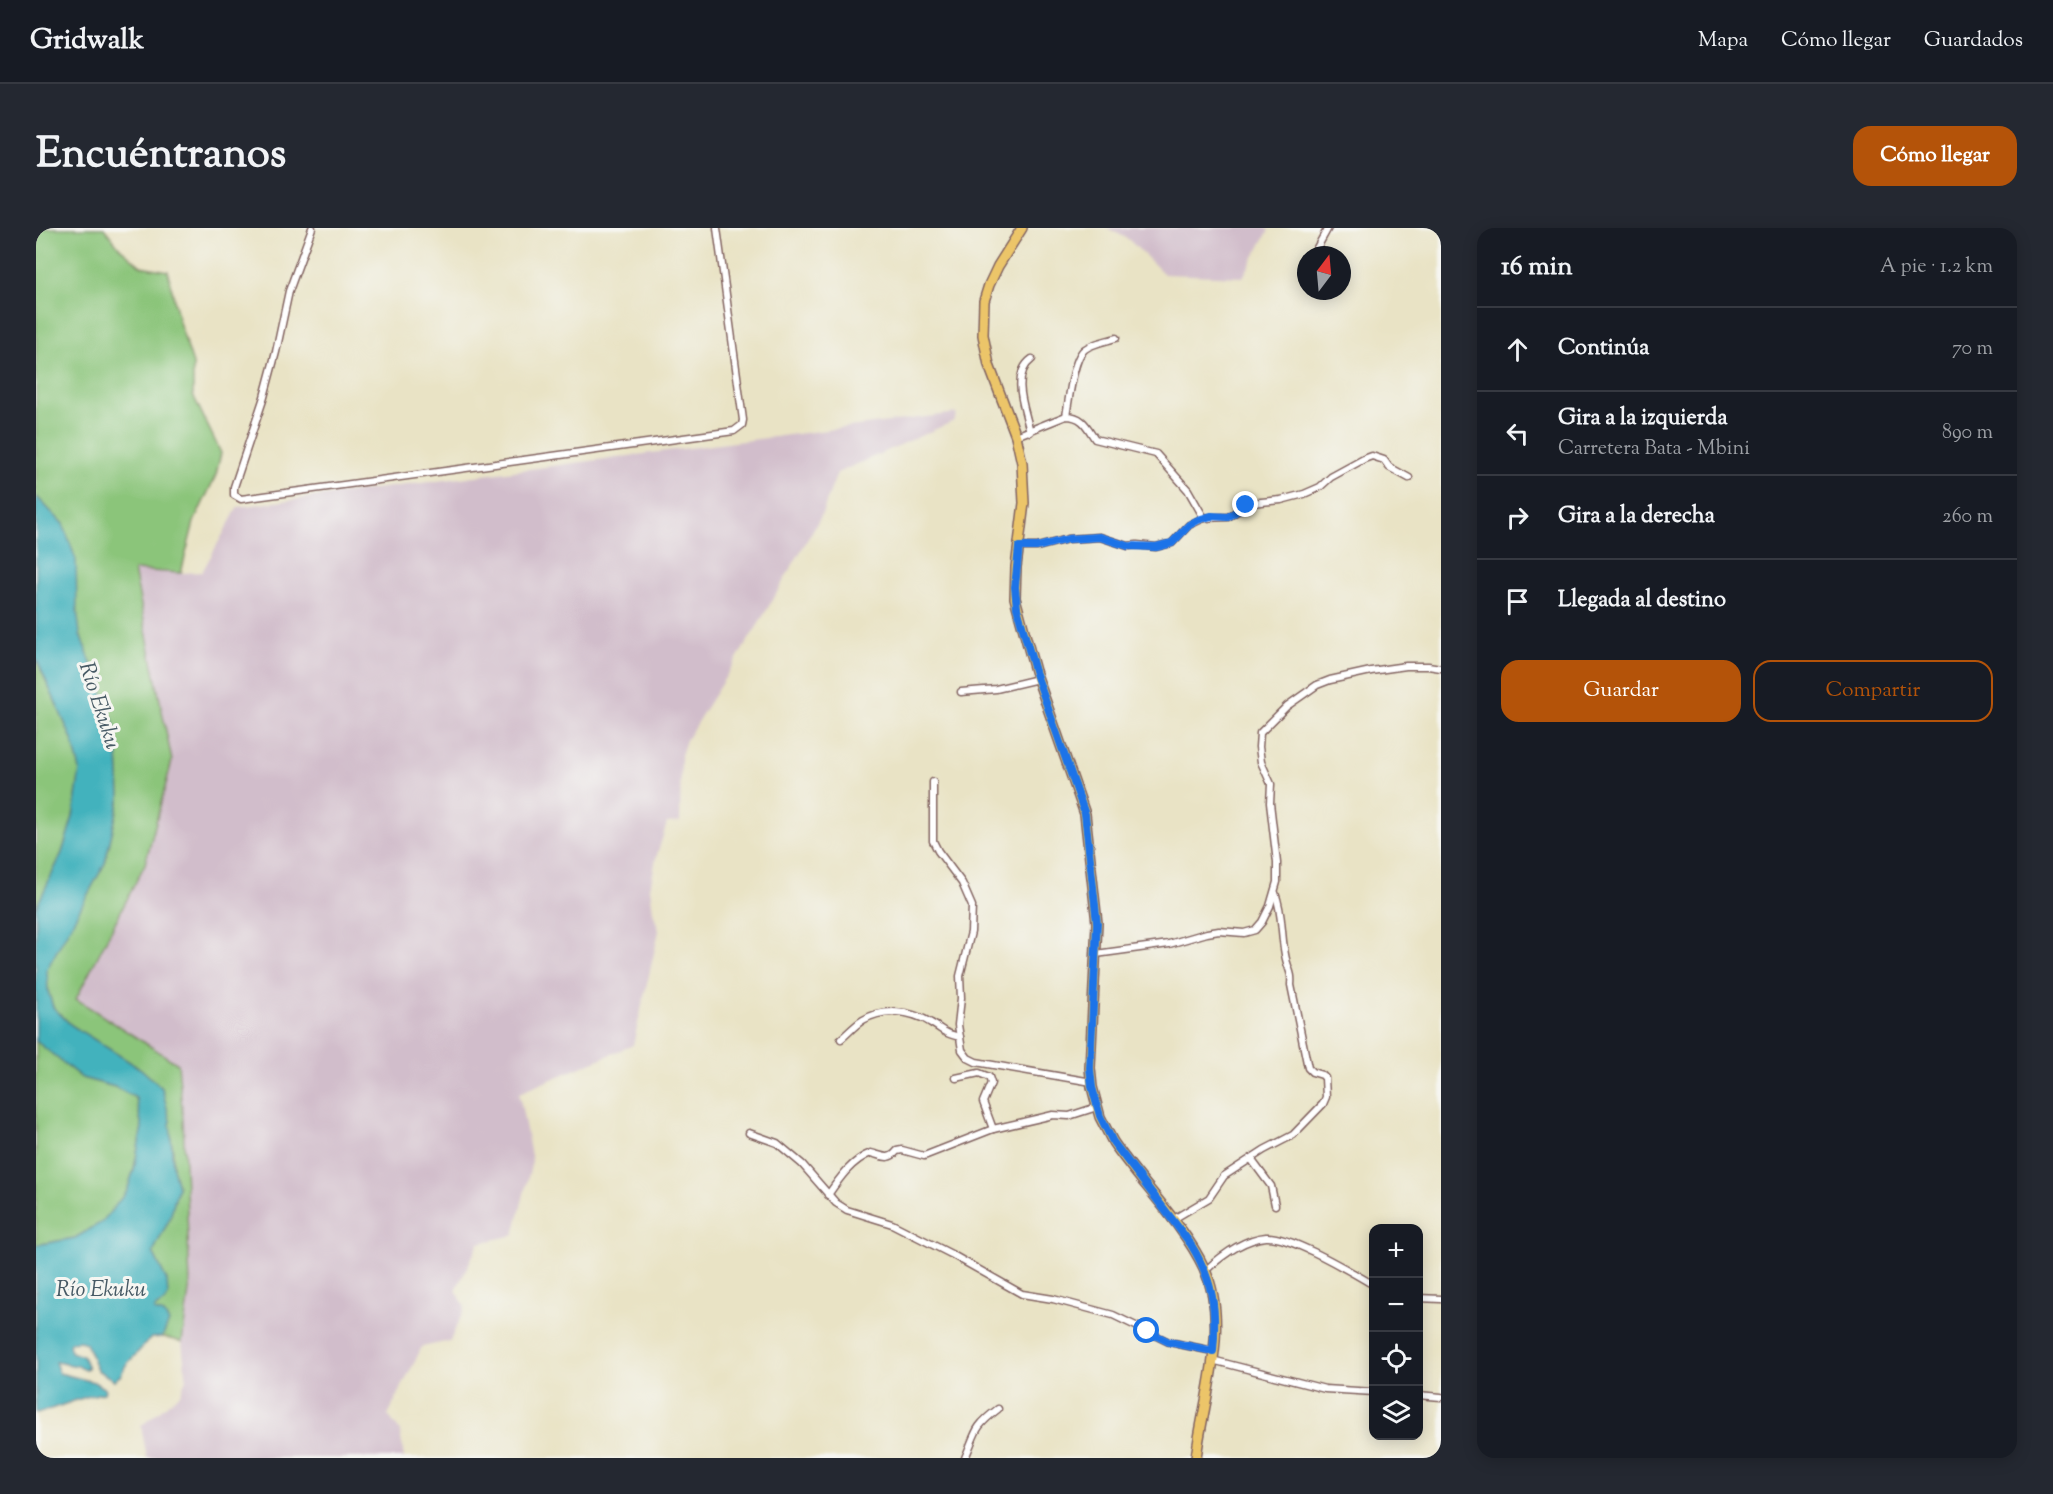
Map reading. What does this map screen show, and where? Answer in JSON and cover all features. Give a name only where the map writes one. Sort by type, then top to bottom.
[{"type":"main road","points":[[1022,228],[989,285],[982,316],[985,350],[1016,436],[1022,463],[1024,493],[1015,598],[1038,679],[1085,814],[1097,923],[1091,1057],[1092,1082],[1097,1107],[1113,1142],[1190,1243],[1205,1271],[1213,1293],[1213,1355],[1196,1458]]},
{"type":"street","points":[[312,228],[289,291],[264,397],[234,487],[234,495],[241,499],[734,431],[739,428],[743,420],[717,228]]},
{"type":"street","points":[[1318,246],[1328,228]]},
{"type":"street","points":[[1066,416],[1080,354],[1088,347],[1116,338]]},
{"type":"street","points":[[1030,432],[1020,376],[1026,364],[1032,359]]},
{"type":"street","points":[[1016,436],[1066,416],[1075,416],[1086,423],[1095,439],[1156,454],[1188,490],[1204,518]]},
{"type":"street","points":[[1019,547],[1037,547],[1068,539],[1100,537],[1128,546],[1156,547],[1172,543],[1189,525],[1204,518],[1228,517],[1251,503],[1281,500],[1305,494],[1320,488],[1331,477],[1348,466],[1372,456],[1384,460],[1389,466],[1409,478]]},
{"type":"street","points":[[1096,954],[1169,944],[1220,931],[1250,932],[1263,922],[1275,892],[1277,863],[1270,803],[1271,784],[1259,747],[1259,737],[1263,729],[1287,706],[1317,685],[1330,680],[1363,672],[1406,666],[1441,668]]},
{"type":"street","points":[[961,692],[996,688],[1038,679]]},
{"type":"street","points":[[933,782],[933,841],[962,883],[972,906],[971,932],[960,976],[961,998],[958,1015],[962,1050],[971,1060],[1092,1082]]},
{"type":"street","points":[[1172,1220],[1209,1198],[1224,1176],[1293,1135],[1323,1104],[1326,1097],[1325,1078],[1308,1068],[1291,985],[1292,975],[1287,963],[1281,914],[1275,892]]},
{"type":"street","points":[[841,1039],[863,1020],[881,1013],[898,1012],[914,1015],[931,1023],[944,1033],[960,1037]]},
{"type":"street","points":[[956,1078],[979,1073],[989,1077],[991,1083],[983,1102],[993,1129]]},
{"type":"street","points":[[828,1195],[854,1163],[872,1153],[887,1158],[902,1150],[924,1156],[993,1129],[1053,1115],[1069,1116],[1097,1107]]},
{"type":"street","points":[[748,1133],[777,1143],[802,1164],[828,1195],[847,1210],[892,1224],[1022,1294],[1053,1299],[1113,1315],[1169,1342],[1325,1389],[1369,1392]]},
{"type":"street","points":[[1251,1159],[1270,1186],[1275,1205]]},
{"type":"street","points":[[1205,1271],[1219,1258],[1250,1241],[1268,1237],[1311,1251],[1369,1282]]},
{"type":"street","points":[[1423,1298],[1441,1299]]},
{"type":"street","points":[[1423,1395],[1441,1397]]},
{"type":"street","points":[[965,1458],[973,1434],[980,1422],[998,1409]]},
{"type":"shaded area","points":[[1107,228],[1265,228],[1269,230],[1243,277],[1164,274],[1128,239]]},
{"type":"shaded area","points":[[957,413],[954,421],[837,473],[821,516],[758,625],[686,740],[681,755],[680,822],[667,823],[650,888],[659,931],[633,1045],[519,1093],[532,1161],[514,1235],[479,1243],[456,1290],[465,1307],[450,1341],[422,1347],[388,1415],[400,1431],[404,1458],[147,1458],[141,1426],[180,1394],[186,1379],[182,1342],[190,1284],[183,1119],[76,999],[145,864],[142,607],[134,569],[181,573],[202,572],[238,507]]},
{"type":"green space","points":[[36,228],[104,228],[120,248],[141,266],[168,271],[179,322],[193,364],[193,395],[221,453],[216,475],[194,522],[181,573],[134,570],[172,761],[145,864],[76,999],[178,1064],[183,1119],[190,1284],[182,1342],[162,1337],[165,1331],[158,1313],[154,1311],[163,1303],[167,1281],[153,1252],[170,1218],[178,1187],[173,1168],[173,1151],[162,1088],[141,1069],[71,1025],[53,1007],[48,991],[46,969],[105,863],[120,798],[117,732],[80,634],[63,524],[36,496]]},
{"type":"green space","points":[[36,658],[72,739],[80,770],[73,817],[62,853],[36,908]]},
{"type":"green space","points":[[36,1041],[82,1078],[115,1087],[136,1098],[142,1127],[127,1191],[103,1222],[75,1238],[36,1245]]},
{"type":"water","name":"Río Ekuku","points":[[36,496],[63,524],[76,560],[80,634],[117,732],[120,798],[105,863],[47,969],[48,991],[53,1007],[71,1025],[141,1069],[162,1088],[170,1120],[173,1168],[178,1187],[170,1218],[153,1252],[167,1281],[168,1297],[154,1311],[164,1314],[169,1322],[162,1337],[151,1338],[126,1365],[120,1376],[114,1380],[97,1370],[86,1343],[71,1342],[69,1345],[71,1352],[83,1356],[88,1368],[84,1370],[78,1366],[55,1362],[59,1373],[94,1382],[105,1389],[104,1393],[36,1413],[36,1245],[75,1238],[102,1222],[127,1191],[142,1127],[136,1098],[115,1087],[82,1078],[36,1041],[36,908],[62,853],[73,817],[80,770],[72,739],[36,658]]},
{"type":"route","points":[[1147,1331],[1169,1342],[1213,1351],[1215,1334],[1213,1293],[1200,1259],[1113,1142],[1095,1100],[1090,1068],[1097,923],[1085,814],[1026,644],[1015,598],[1016,567],[1019,547],[1037,547],[1068,539],[1100,537],[1128,546],[1156,547],[1172,543],[1189,525],[1198,520],[1211,516],[1228,517],[1246,505]]}]
